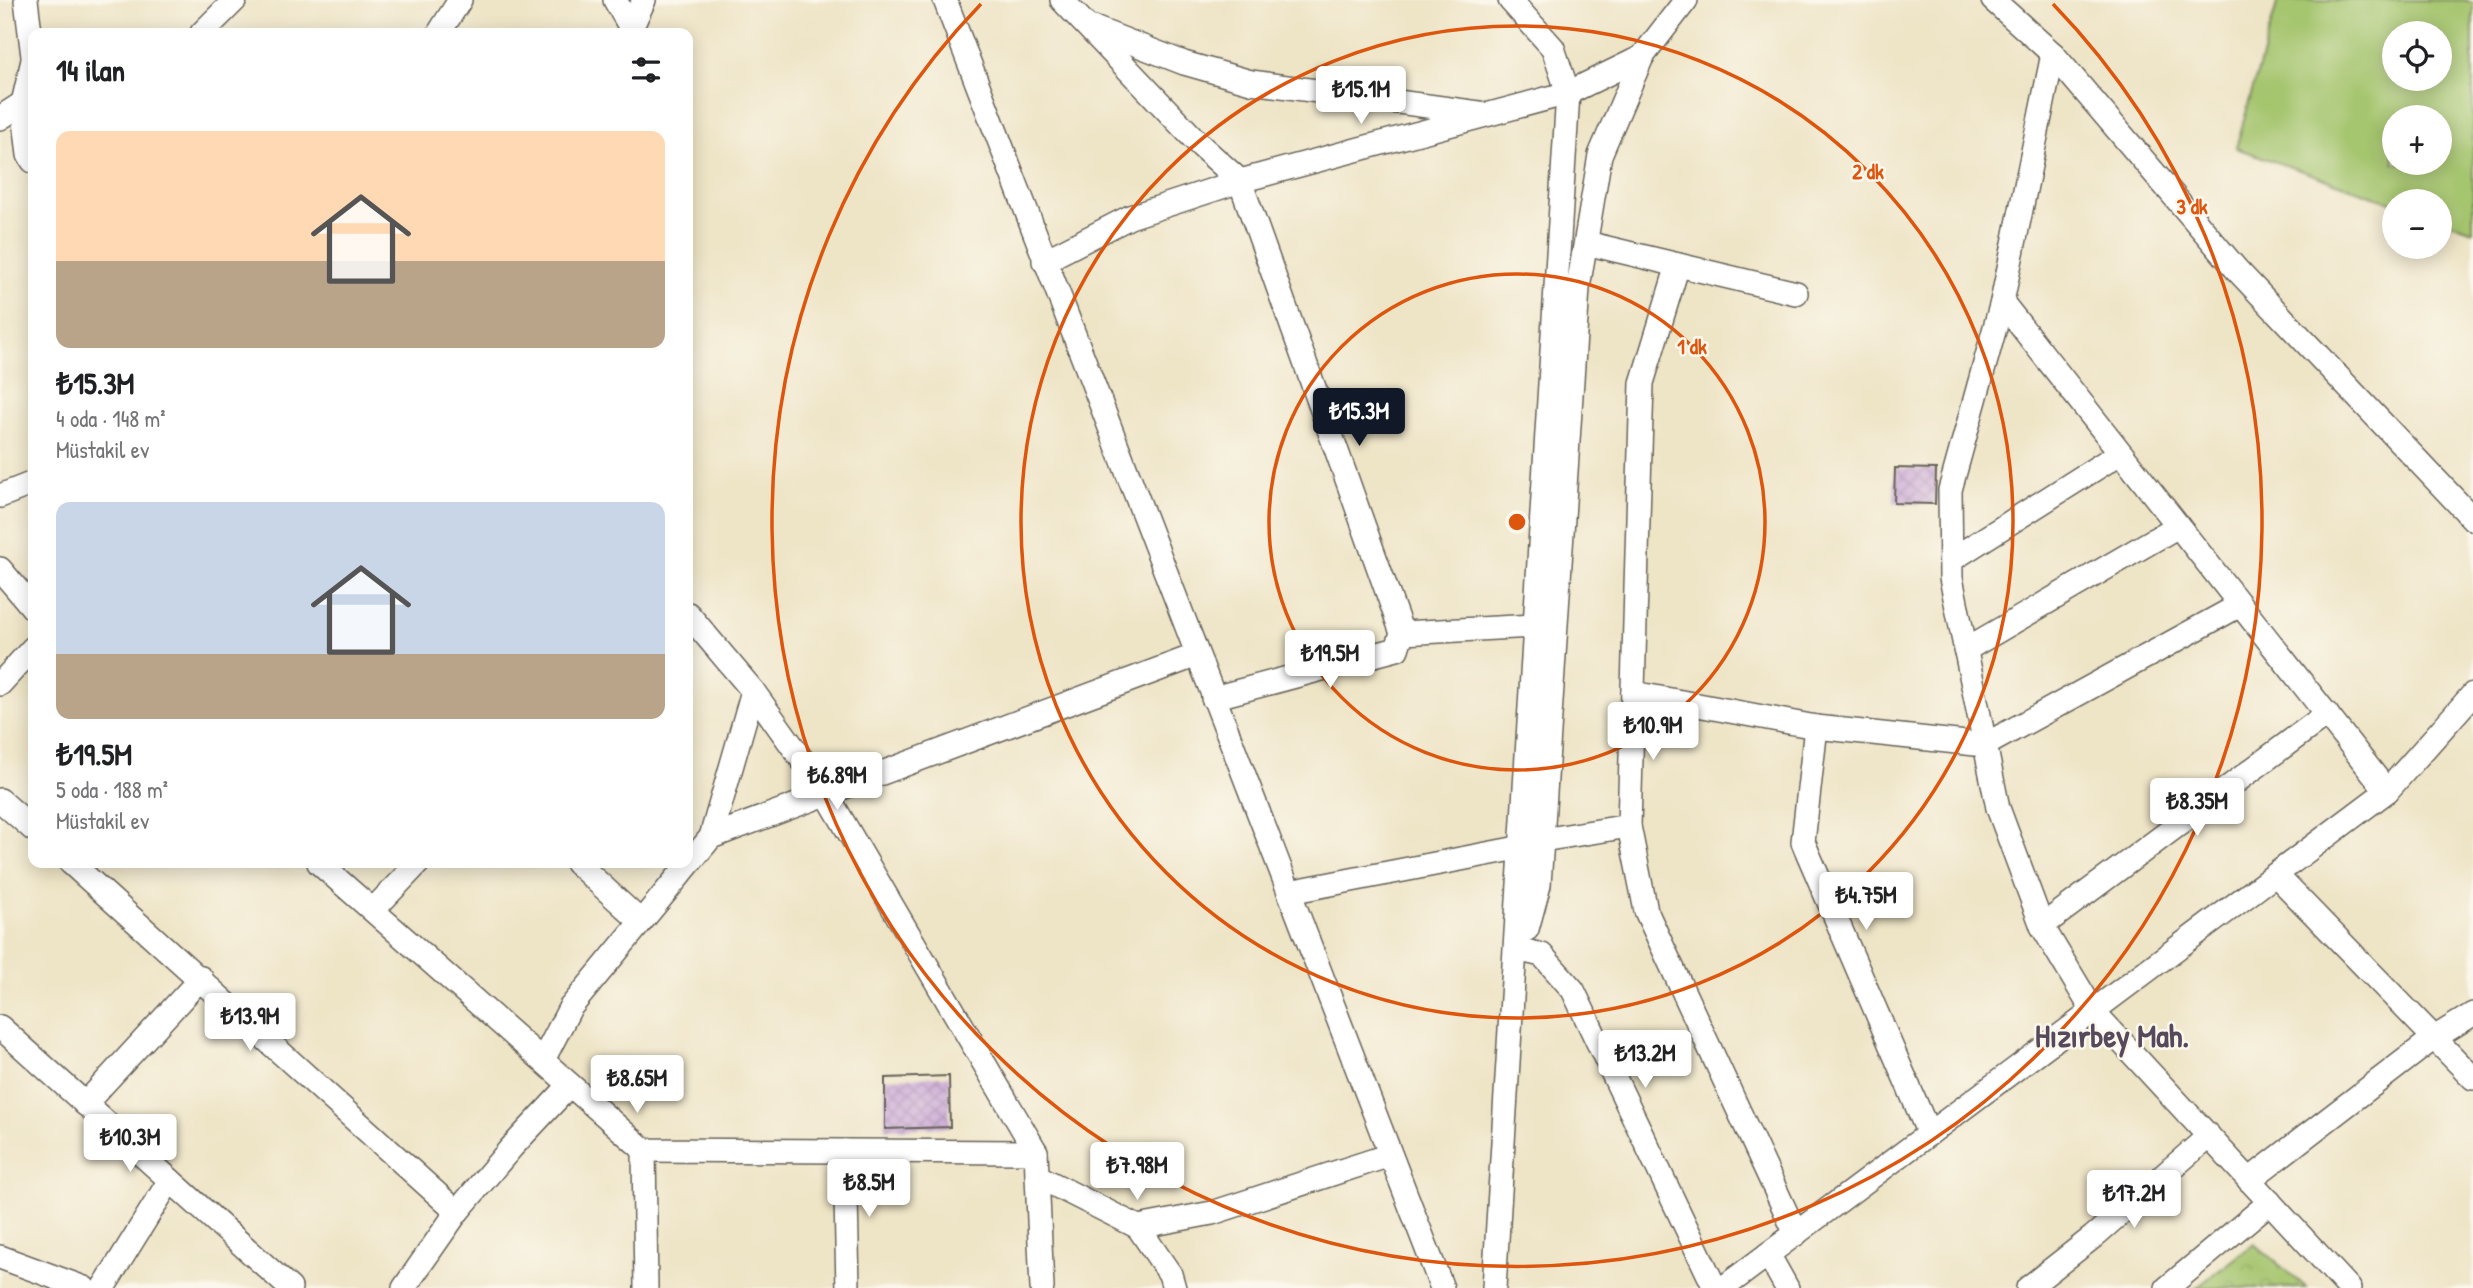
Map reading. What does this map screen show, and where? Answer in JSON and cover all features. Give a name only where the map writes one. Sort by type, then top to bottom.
[{"type":"street","points":[[26,0],[29,28]]},
{"type":"street","points":[[207,28],[234,0]]},
{"type":"street","points":[[442,28],[460,0]]},
{"type":"street","points":[[615,0],[629,28]]},
{"type":"street","points":[[631,28],[644,0]]},
{"type":"street","points":[[945,0],[1442,1288]]},
{"type":"street","points":[[1062,0],[1201,146],[1240,181],[1402,634],[1397,649],[1213,698]]},
{"type":"street","points":[[1510,0],[1553,48],[1568,93],[1536,626],[1533,843],[1539,885],[1513,980]]},
{"type":"street","points":[[1494,1288],[1513,980],[1533,843],[1577,302],[1600,155],[1642,57],[1686,0]]},
{"type":"street","points":[[1993,0],[2053,54],[2237,270],[2473,519]]},
{"type":"street","points":[[1088,26],[1184,63],[1251,82],[1489,114]]},
{"type":"street","points":[[2053,54],[2002,302],[1950,490],[1951,578],[1998,808],[2042,926],[2093,1012],[2349,1288]]},
{"type":"street","points":[[1044,261],[1130,217],[1240,181],[1568,93],[1642,57]]},
{"type":"street","points":[[28,80],[23,103],[28,146]]},
{"type":"street","points":[[0,118],[23,103]]},
{"type":"street","points":[[1586,243],[1796,293]]},
{"type":"street","points":[[1678,265],[1642,383],[1629,826],[1646,911],[1796,1234]]},
{"type":"street","points":[[2002,302],[2387,791]]},
{"type":"street","points":[[1951,560],[2120,453]]},
{"type":"street","points":[[0,496],[28,485]]},
{"type":"street","points":[[1965,650],[2178,526]]},
{"type":"street","points":[[0,569],[28,602]]},
{"type":"street","points":[[1633,694],[1816,727],[1985,745],[2240,605]]},
{"type":"street","points":[[693,620],[753,691],[826,793],[1036,1152],[1042,1288]]},
{"type":"street","points":[[1402,634],[1536,626]]},
{"type":"street","points":[[0,684],[28,653]]},
{"type":"street","points":[[711,837],[1197,655]]},
{"type":"street","points":[[693,858],[711,837],[753,691]]},
{"type":"street","points":[[1723,1288],[2387,791],[2473,694]]},
{"type":"street","points":[[2042,926],[2326,715]]},
{"type":"street","points":[[1816,727],[1803,842],[1929,1134]]},
{"type":"street","points":[[0,800],[28,825]]},
{"type":"street","points":[[1289,892],[1629,826]]},
{"type":"street","points":[[77,868],[457,1212]]},
{"type":"street","points":[[325,868],[644,1150],[1036,1152]]},
{"type":"street","points":[[373,910],[413,868]]},
{"type":"street","points":[[582,868],[640,921]]},
{"type":"street","points":[[543,1060],[570,1008],[685,868]]},
{"type":"street","points":[[2276,875],[2473,1078]]},
{"type":"street","points":[[1521,950],[1542,955],[1573,990],[1715,1288]]},
{"type":"street","points":[[85,1104],[201,978]]},
{"type":"street","points":[[2249,1180],[2434,1038],[2473,1013]]},
{"type":"street","points":[[0,1027],[290,1288]]},
{"type":"street","points":[[404,1288],[457,1212],[511,1148],[570,1085]]},
{"type":"street","points":[[2028,1288],[2093,1237],[2208,1136]]},
{"type":"street","points":[[644,1150],[646,1288]]},
{"type":"street","points":[[845,1151],[848,1288]]},
{"type":"street","points":[[1138,1227],[1212,1213],[1390,1155]]},
{"type":"street","points":[[1037,1176],[1138,1227],[1170,1274],[1174,1288]]},
{"type":"street","points":[[103,1288],[170,1180]]},
{"type":"street","points":[[2167,1288],[2270,1202]]},
{"type":"street","points":[[1768,1254],[1787,1288]]},
{"type":"street","points":[[0,1257],[84,1288]]},
{"type":"green space","points":[[2278,0],[2465,0],[2473,3],[2473,231],[2452,223],[2452,189],[2382,189],[2382,199],[2236,148]]},
{"type":"green space","points":[[2254,1244],[2307,1288],[2196,1288]]},
{"type":"building","points":[[1895,468],[1936,469],[1935,504],[1894,503]]},
{"type":"building","points":[[949,1076],[950,1127],[885,1129],[885,1078]]},
{"type":"district","name":"Hızırbey Mah.","points":[[2112,1035]]}]
